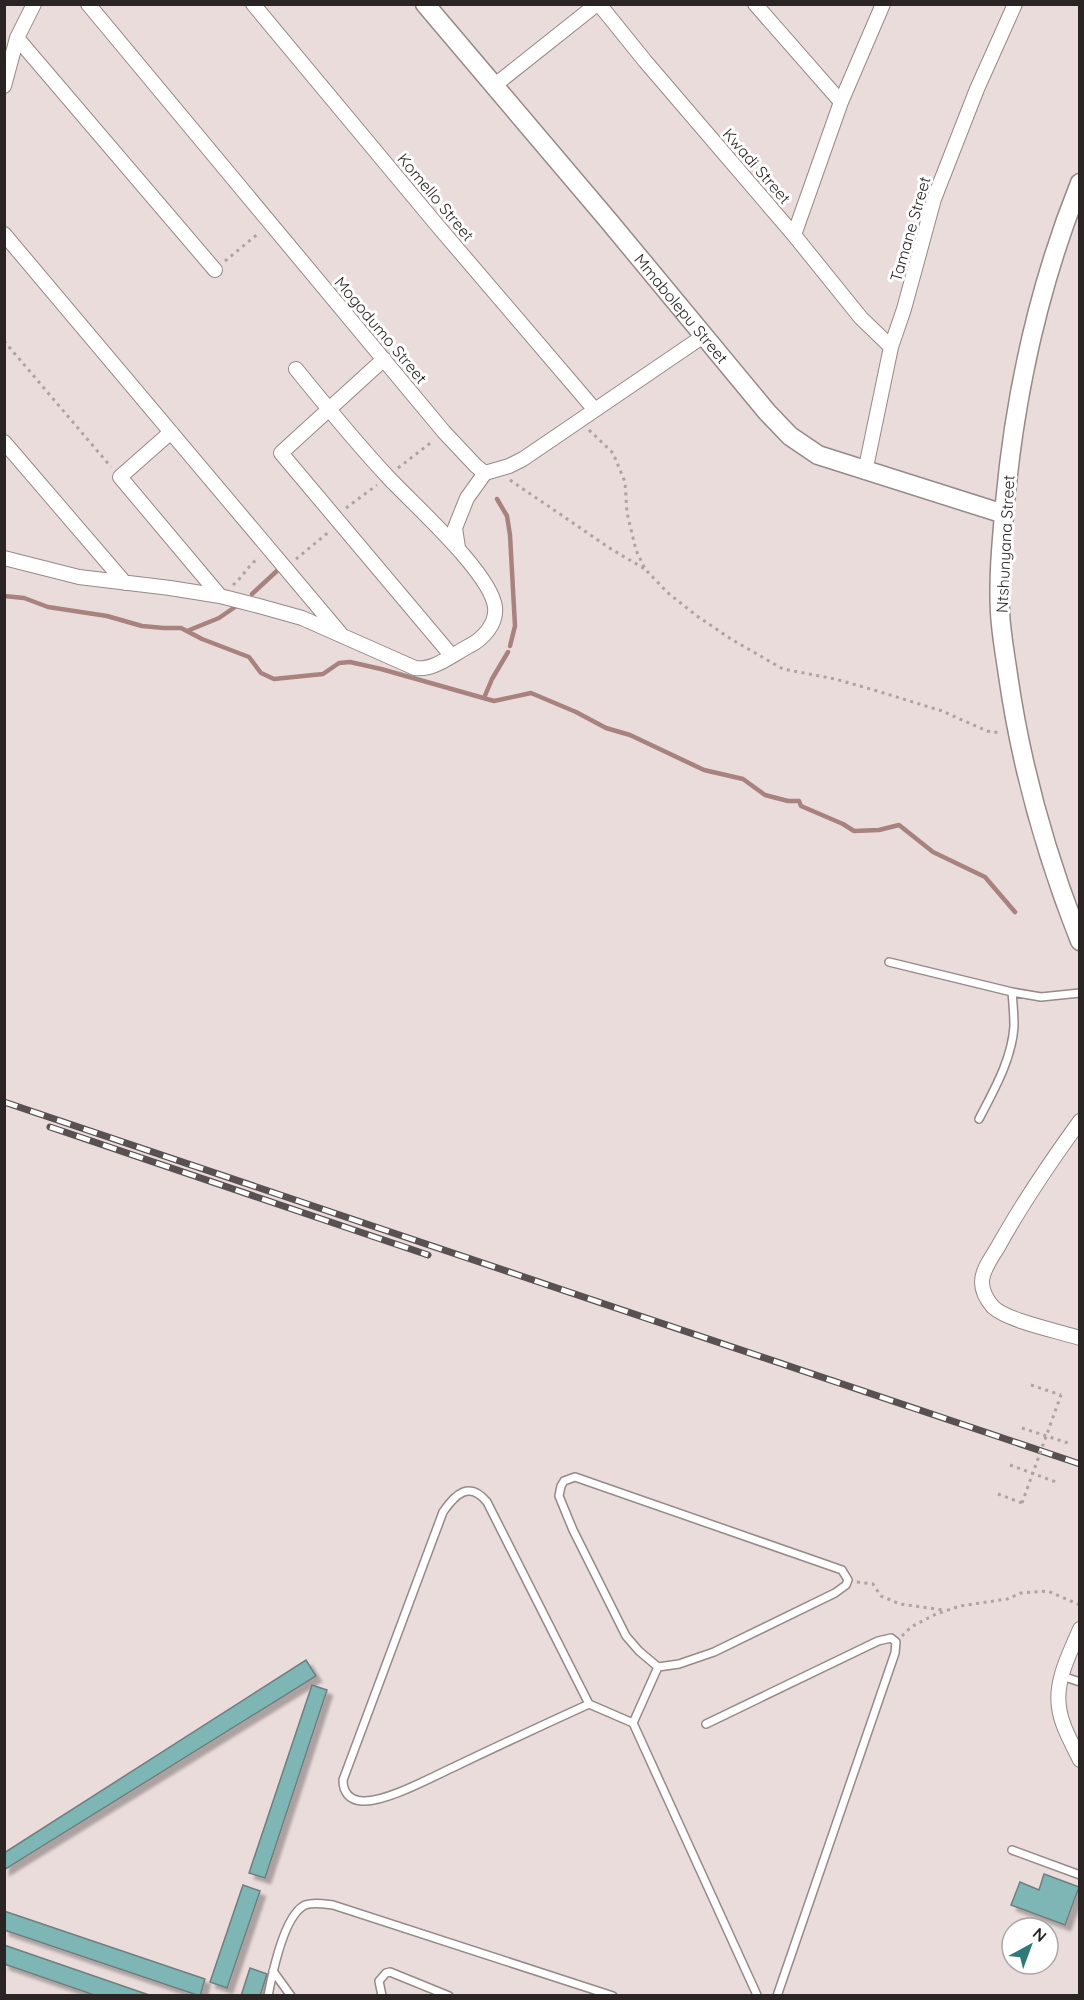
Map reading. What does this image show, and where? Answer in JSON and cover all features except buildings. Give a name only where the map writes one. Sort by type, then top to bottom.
[{"type":"street","points":[[4,86],[17,38],[34,4]]},
{"type":"street","name":"Mogodumo Street","points":[[88,4],[444,432],[476,466],[491,471]]},
{"type":"street","name":"Komello Street","points":[[254,4],[437,225],[595,410]]},
{"type":"street","name":"Mmabolepu Street","points":[[425,4],[705,335],[767,412],[790,436],[818,455],[865,472],[1004,514]]},
{"type":"street","points":[[495,85],[598,4]]},
{"type":"street","name":"Kwadi Street","points":[[598,4],[794,235],[861,318],[891,347]]},
{"type":"street","points":[[755,4],[841,102]]},
{"type":"street","points":[[794,235],[841,102],[882,4]]},
{"type":"street","name":"Tamane Street","points":[[865,472],[891,347],[904,309],[934,199],[977,89],[1015,4]]},
{"type":"street","points":[[17,38],[214,270]]},
{"type":"street","name":"Ntshunyana Street","points":[[1080,183],[1063,225],[1029,351],[1015,420],[999,581],[1000,613],[1018,736],[1028,785],[1080,940]]},
{"type":"street","points":[[4,234],[342,635]]},
{"type":"street","points":[[458,548],[455,528],[466,498],[491,471],[523,459],[705,335]]},
{"type":"street","points":[[384,359],[281,453],[451,655]]},
{"type":"street","points":[[7,556],[79,577],[220,596],[302,618],[415,668],[429,667],[475,642],[486,633],[492,622],[495,607],[480,576],[458,548],[388,477],[296,369]]},
{"type":"street","points":[[171,432],[120,477],[220,596]]},
{"type":"street","points":[[4,442],[125,582]]},
{"type":"street","points":[[1080,1121],[1058,1150],[1008,1228],[985,1268],[982,1282],[985,1296],[994,1308],[1010,1317],[1080,1338]]},
{"type":"street","points":[[1079,1632],[1062,1676],[1059,1706],[1080,1760]]},
{"type":"lane","points":[[889,962],[1012,993],[1041,997],[1080,993]]},
{"type":"lane","points":[[979,1119],[1003,1070],[1010,1046],[1014,1026],[1012,993]]},
{"type":"lane","points":[[575,1477],[842,1570],[848,1580],[846,1585],[835,1593],[714,1652],[679,1664],[658,1667],[626,1636],[573,1530],[559,1496],[561,1486],[569,1478],[575,1477]]},
{"type":"lane","points":[[589,1704],[410,1788],[376,1800],[356,1800],[343,1789],[343,1780],[443,1512],[460,1494],[472,1490],[481,1494],[589,1704],[633,1723],[757,1995],[764,1995]]},
{"type":"lane","points":[[706,1724],[878,1641],[891,1638],[896,1642],[892,1664],[777,1995]]},
{"type":"lane","points":[[633,1723],[658,1667]]},
{"type":"lane","points":[[1062,1676],[1080,1682]]},
{"type":"lane","points":[[1012,1850],[1080,1875]]},
{"type":"lane","points":[[268,1995],[286,1932],[295,1915],[304,1906],[317,1903],[333,1905],[613,1995]]},
{"type":"lane","points":[[273,1971],[291,1995]]},
{"type":"lane","points":[[382,1995],[379,1981],[390,1972],[449,1995]]},
{"type":"path","points":[[214,270],[271,223]]},
{"type":"path","points":[[4,341],[120,477]]},
{"type":"path","points":[[578,421],[613,453],[625,482],[627,513],[636,550],[645,569]]},
{"type":"path","points":[[286,568],[330,532],[347,508],[444,432]]},
{"type":"path","points":[[491,471],[645,569],[668,593],[698,616],[731,639],[783,669],[835,679],[874,690],[942,711],[987,731],[1018,736]]},
{"type":"path","points":[[220,596],[241,579],[251,563],[272,552]]},
{"type":"path","points":[[998,1494],[1022,1503],[1061,1395],[1030,1385]]},
{"type":"path","points":[[1022,1428],[1071,1444]]},
{"type":"path","points":[[1010,1465],[1056,1482]]},
{"type":"path","points":[[848,1580],[873,1584],[881,1596],[900,1604],[945,1611]]},
{"type":"path","points":[[896,1642],[911,1627],[945,1611],[960,1606],[1007,1599],[1021,1593],[1048,1591],[1080,1605]]},
{"type":"waterway","points":[[497,499],[507,516],[510,535],[515,626],[510,646]]},
{"type":"waterway","points":[[252,594],[279,569]]},
{"type":"waterway","points":[[4,596],[24,598],[48,607],[107,616],[142,626],[181,628],[202,639],[249,657],[261,673],[274,679],[323,674],[339,663],[350,662],[494,701],[531,693],[576,712],[606,728],[630,735],[704,770],[743,779],[765,795],[788,801],[799,801],[801,806],[854,831],[879,830],[899,825],[933,852],[985,877],[1015,912]]},
{"type":"waterway","points":[[187,631],[219,618],[235,607]]},
{"type":"waterway","points":[[484,698],[508,652]]},
{"type":"railway","points":[[4,1102],[1080,1464]]},
{"type":"railway","points":[[50,1127],[428,1255]]}]
